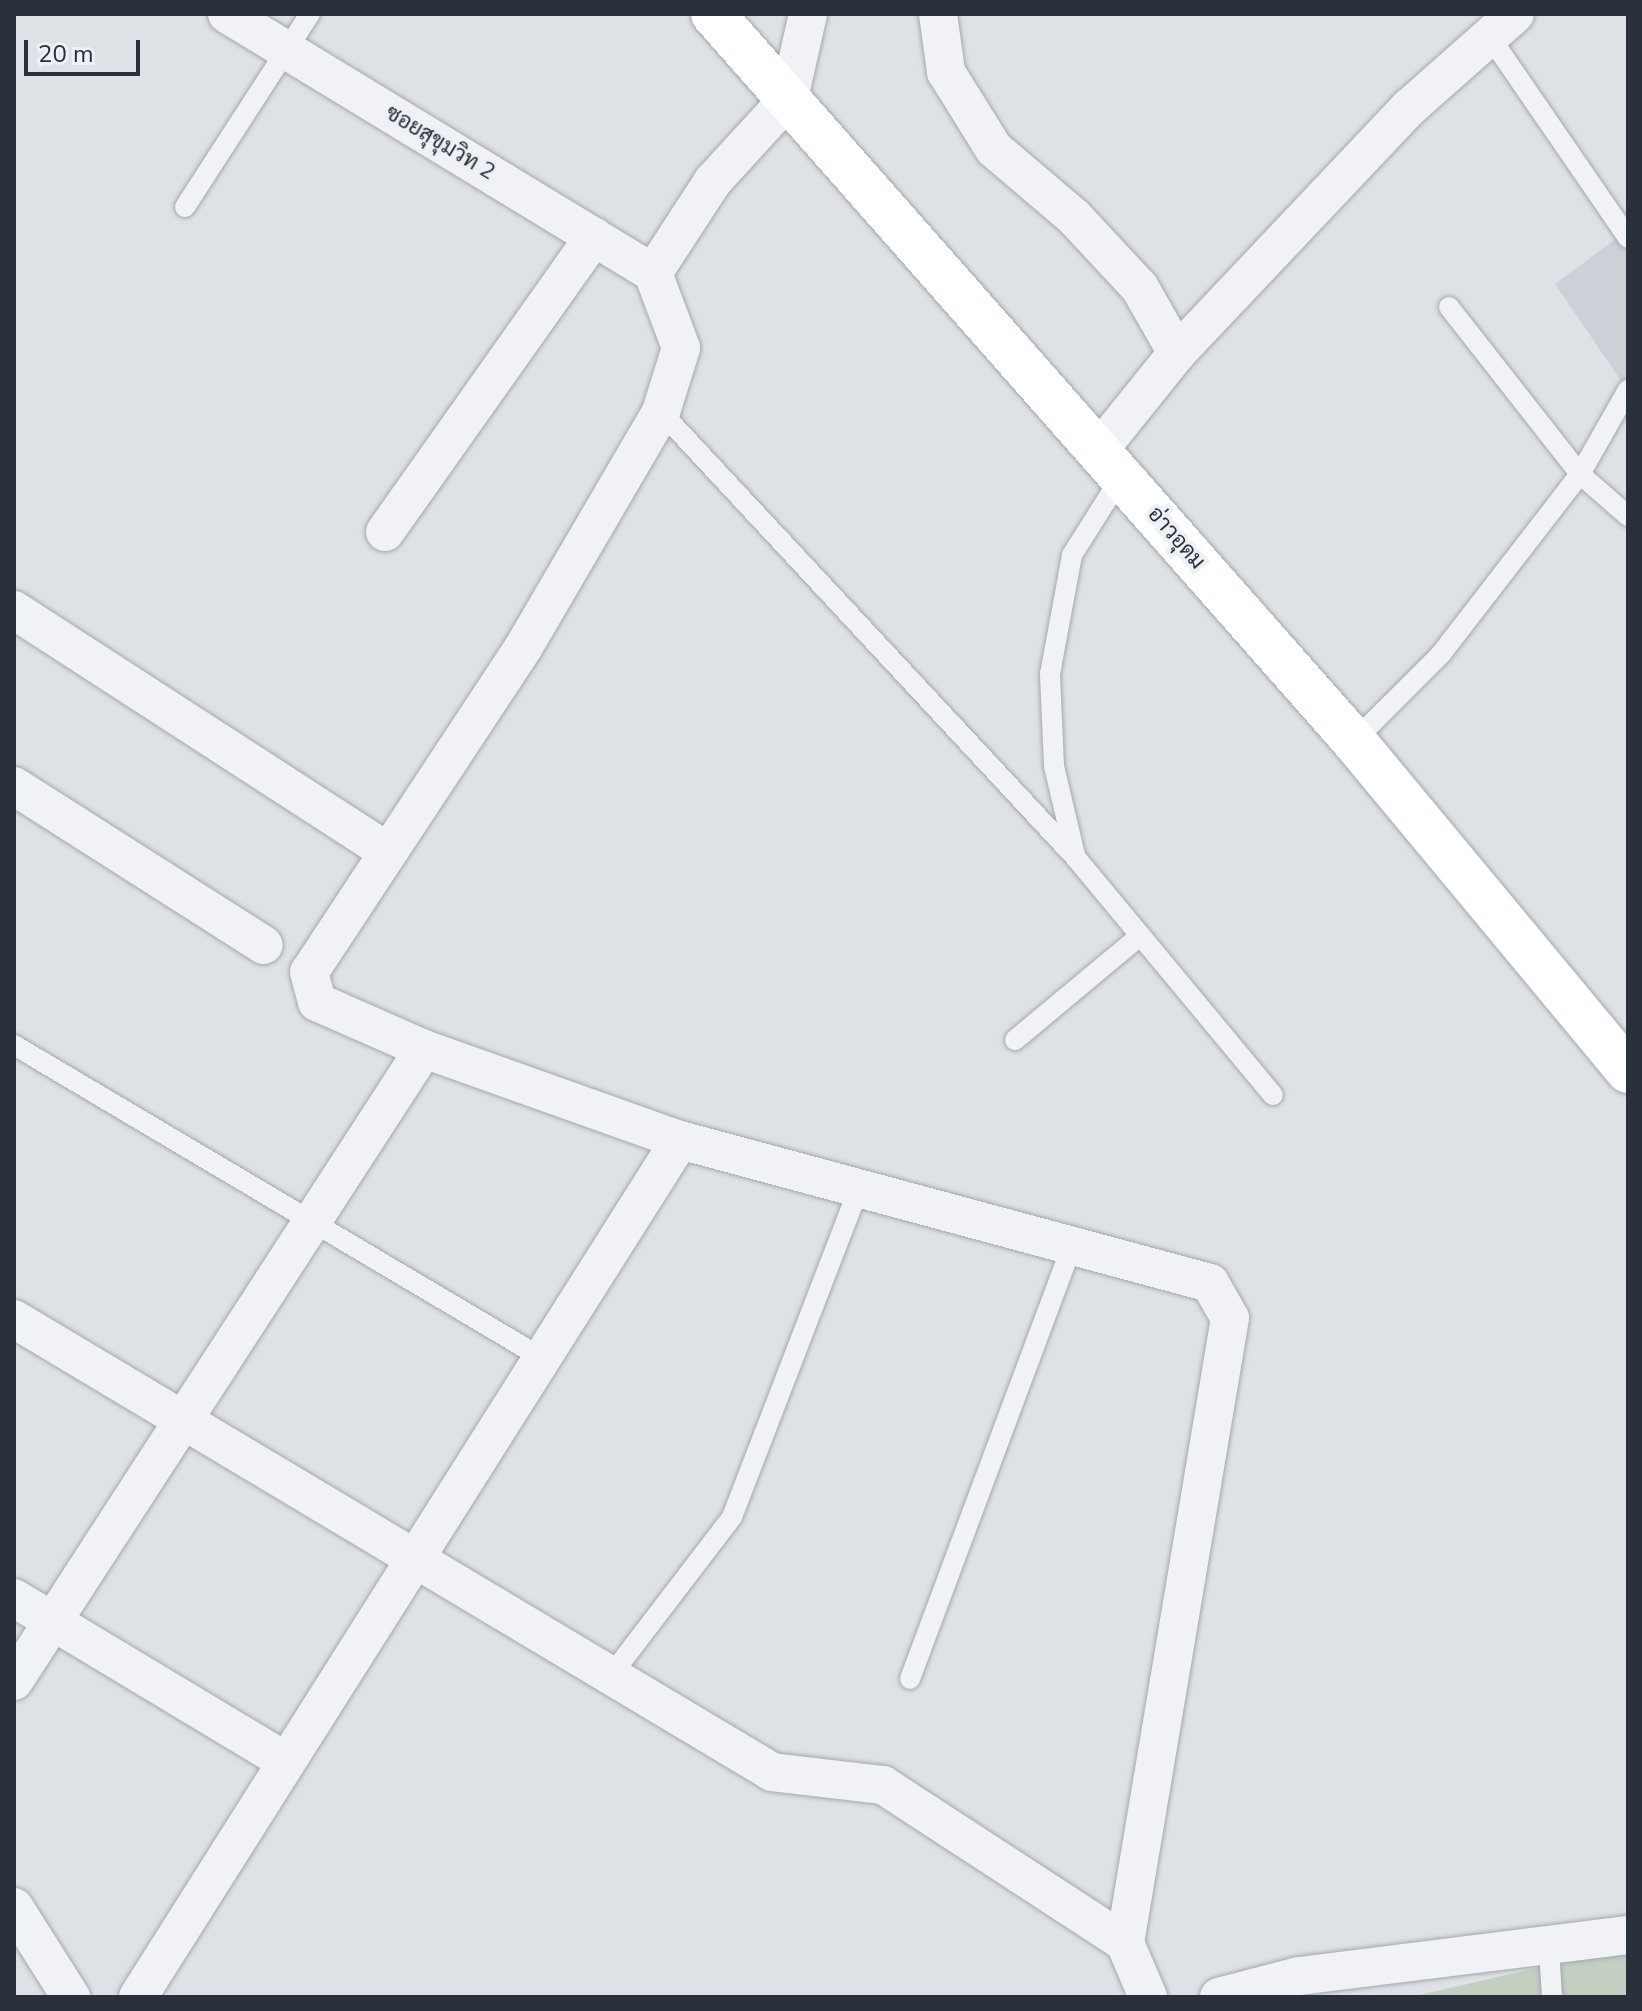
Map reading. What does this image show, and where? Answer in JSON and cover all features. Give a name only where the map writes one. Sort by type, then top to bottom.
[{"type":"street","name":"ซอยสุขุมวิท 2","points":[[227,14],[653,273]]},
{"type":"street","name":"อ่าวอุดม","points":[[713,14],[1354,741],[1628,1071]]},
{"type":"street","points":[[808,14],[789,98],[713,181],[653,273],[681,348],[661,412],[523,648],[309,972],[317,1002],[424,1049],[680,1140],[858,1191],[1073,1244],[1210,1283],[1230,1318],[1125,1943],[1148,1997]]},
{"type":"street","points":[[938,14],[946,72],[994,149],[1074,217],[1140,288],[1177,353]]},
{"type":"street","points":[[1110,463],[1177,353],[1410,107],[1502,25]]},
{"type":"street","points":[[385,532],[594,237]]},
{"type":"street","points":[[14,610],[388,852]]},
{"type":"street","points":[[14,786],[264,945]]},
{"type":"street","points":[[14,1681],[185,1423],[424,1049]]},
{"type":"street","points":[[138,1997],[680,1140]]},
{"type":"street","points":[[14,1319],[609,1678],[772,1772],[883,1785],[1125,1943]]},
{"type":"street","points":[[14,1598],[287,1762]]},
{"type":"street","points":[[14,1907],[71,1997]]},
{"type":"street","points":[[1241,1994],[1299,1976],[1549,1948],[1628,1935]]},
{"type":"lane","points":[[185,207],[284,48],[310,14]]},
{"type":"lane","points":[[1502,25],[1628,238]]},
{"type":"lane","points":[[1449,307],[1580,474],[1628,516]]},
{"type":"lane","points":[[1354,741],[1441,654],[1580,474],[1628,390]]},
{"type":"lane","points":[[661,412],[1076,858],[1273,1095]]},
{"type":"lane","points":[[1076,858],[1054,766],[1050,674],[1072,555],[1110,463]]},
{"type":"lane","points":[[1015,1040],[1140,936]]},
{"type":"lane","points":[[14,1045],[542,1358]]},
{"type":"lane","points":[[609,1678],[732,1517],[858,1191]]},
{"type":"lane","points":[[910,1679],[1073,1244]]},
{"type":"lane","points":[[1549,1948],[1552,1997]]},
{"type":"shaded area","points":[[1628,230],[1628,391],[1555,284]]},
{"type":"green space","points":[[1628,1947],[1628,1997],[1411,1997]]}]
